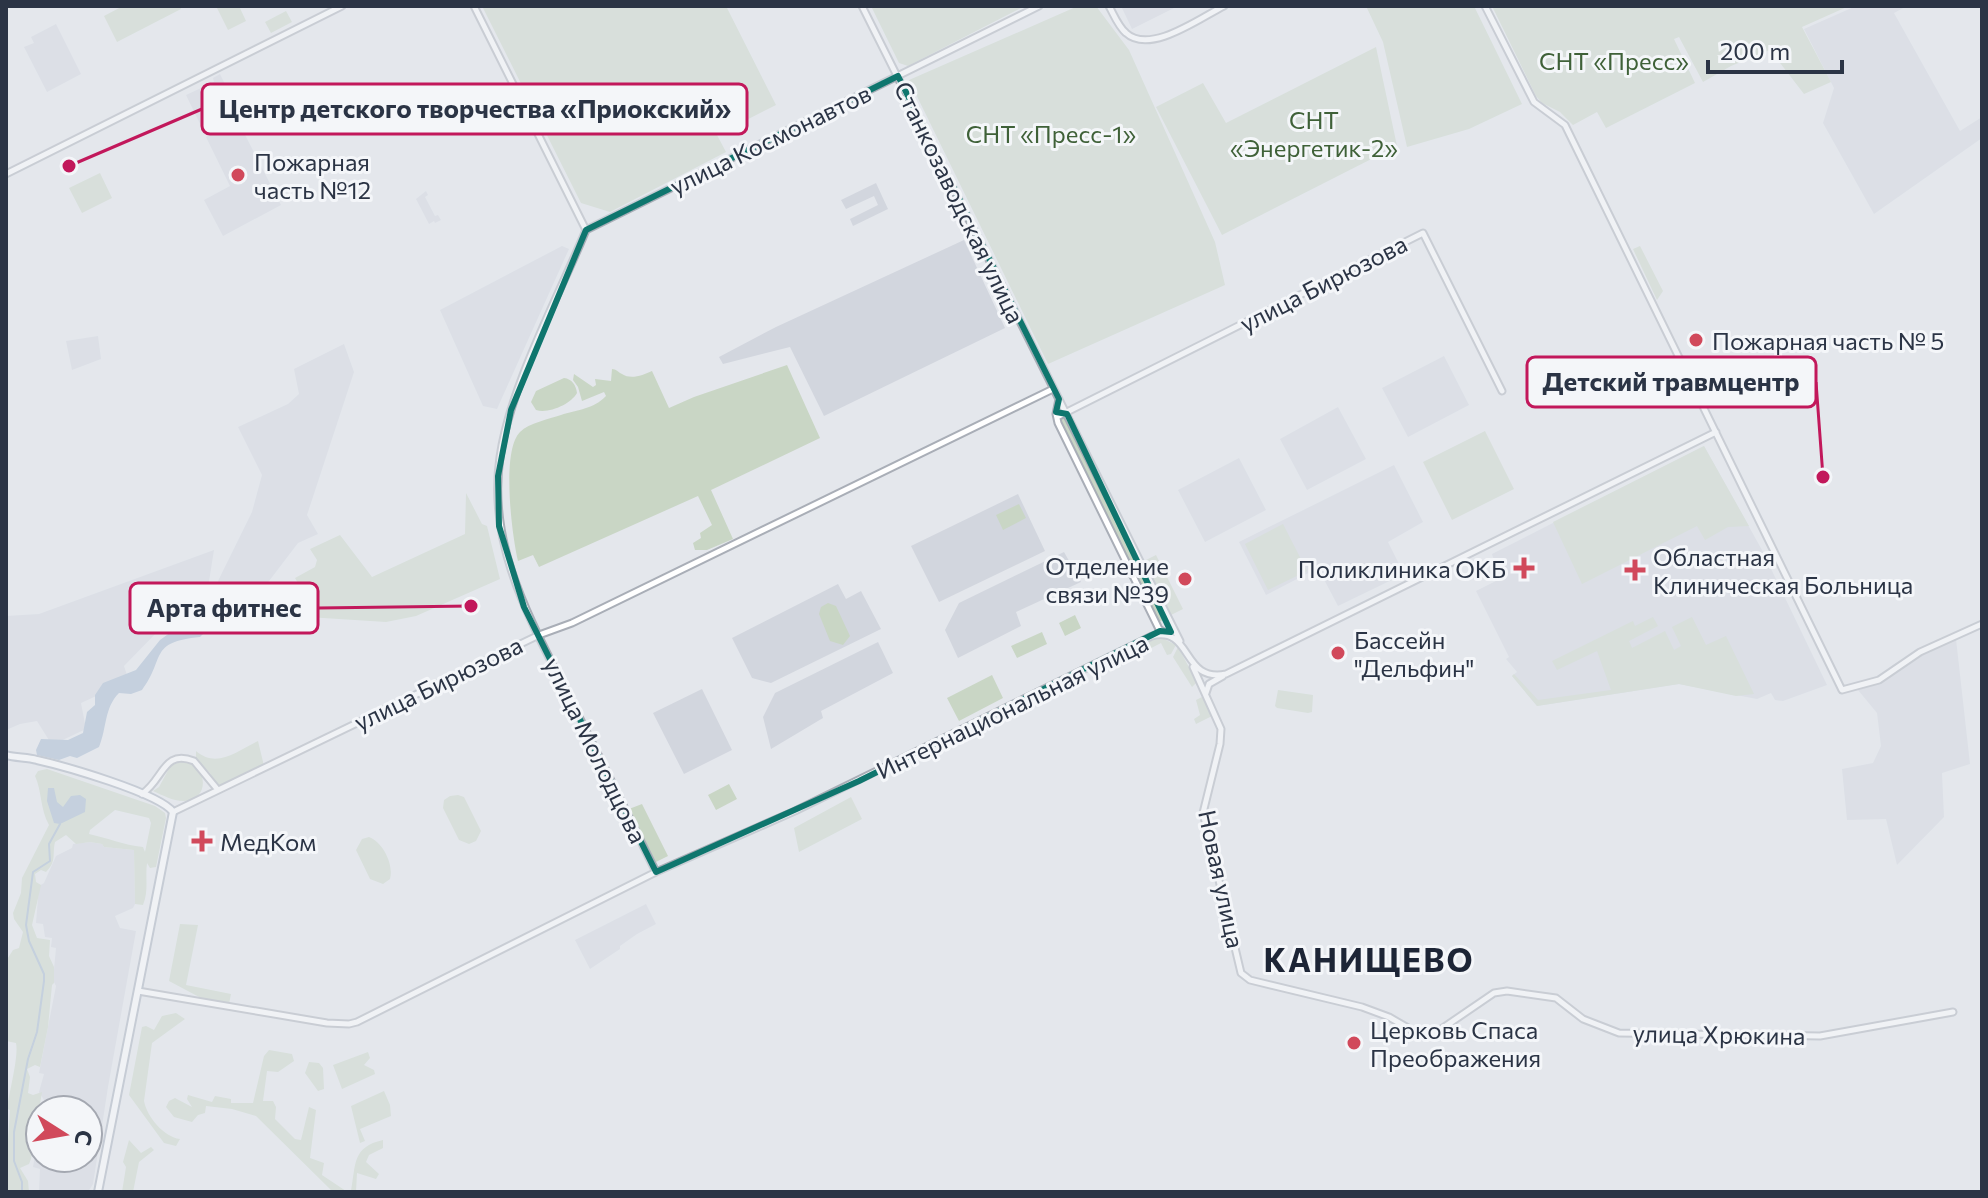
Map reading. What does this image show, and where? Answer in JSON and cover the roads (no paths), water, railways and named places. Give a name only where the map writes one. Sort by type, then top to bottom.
[{"type":"main road","points":[[6,755],[34,759],[142,794],[163,802],[173,812],[98,1192]]},
{"type":"street","points":[[6,174],[342,6]]},
{"type":"street","points":[[474,6],[586,230]]},
{"type":"street","name":"Станкозаводская улица","points":[[862,6],[1183,647]]},
{"type":"street","name":"улица Космонавтов","points":[[586,230],[1039,6]]},
{"type":"street","points":[[1109,6],[1121,28],[1136,40],[1147,42],[1224,6]]},
{"type":"street","points":[[1485,6],[1534,102],[1565,125],[1842,690],[1879,680],[1920,652],[1982,624]]},
{"type":"street","name":"улица Молодцова","points":[[586,230],[511,410],[500,457],[497,495],[502,543],[517,591],[656,872]]},
{"type":"street","name":"улица Бирюзова","points":[[1066,413],[1423,233],[1502,391]]},
{"type":"street","name":"улица Бирюзова","points":[[173,812],[539,635],[572,623],[1053,389]]},
{"type":"street","points":[[1059,399],[1057,417],[1157,623],[1166,634],[1171,632],[1172,625]]},
{"type":"street","points":[[1057,417],[1060,413],[1066,413]]},
{"type":"street","points":[[1206,694],[1211,682],[1716,432]]},
{"type":"street","points":[[1152,636],[1157,630],[1157,623]]},
{"type":"street","name":"Интернациональная улица","points":[[138,991],[244,1011],[349,1024],[656,872],[795,811],[1152,636],[1166,634],[1183,647],[1206,694]]},
{"type":"street","points":[[1191,661],[1210,675],[1233,671]]},
{"type":"street","name":"Новая улица","points":[[1206,694],[1222,736],[1203,813],[1241,973],[1253,982],[1313,994],[1389,1017],[1415,1035],[1428,1036],[1494,993]]},
{"type":"street","points":[[142,794],[157,782],[165,765],[178,758],[194,761],[213,787],[219,790]]},
{"type":"street","name":"улица Хрюкина","points":[[1494,993],[1507,991],[1556,998],[1583,1019],[1619,1033],[1820,1036],[1953,1012]]},
{"type":"water","points":[[196,608],[201,615],[200,624],[204,633],[165,648],[142,690],[131,694],[119,693],[108,712],[99,747],[77,758],[70,756],[59,760],[37,755],[41,739],[68,740],[83,733],[87,712],[95,705],[95,695],[103,683],[136,670],[160,640],[178,627],[187,612]]},
{"type":"water","points":[[48,788],[54,788],[57,802],[63,807],[71,796],[80,795],[86,799],[85,812],[60,824],[54,823],[47,801]]},
{"type":"waterway","points":[[22,1192],[22,1182],[14,1161],[14,1132],[28,1059],[37,1032],[44,981],[26,925],[33,872],[50,861],[49,844],[60,824]]},
{"type":"place","name":"Центр детского творчества «Приокский»","points":[[69,166]]},
{"type":"place","name":"Пожарная часть №12","points":[[238,175]]},
{"type":"place","name":"Пожарная часть № 5","points":[[1696,340]]},
{"type":"place","name":"Детский травмцентр","points":[[1823,477]]},
{"type":"place","name":"Поликлиника ОКБ","points":[[1524,568]]},
{"type":"place","name":"Областная Клиническая Больница","points":[[1635,570]]},
{"type":"place","name":"Отделение связи №39","points":[[1185,579]]},
{"type":"place","name":"Арта фитнес","points":[[471,606]]},
{"type":"place","name":"Бассейн \"Дельфин\"","points":[[1338,653]]},
{"type":"place","name":"МедКом","points":[[202,841]]},
{"type":"place","name":"Церковь Спаса Преображения","points":[[1354,1043]]},
{"type":"district","name":"КАНИЩЕВО","points":[[1369,959]]},
{"type":"park label","name":"СНТ «Пресс»","points":[[1614,60]]},
{"type":"park label","name":"СНТ «Пресс-1»","points":[[1051,133]]},
{"type":"park label","name":"СНТ «Энергетик-2»","points":[[1314,133]]}]
